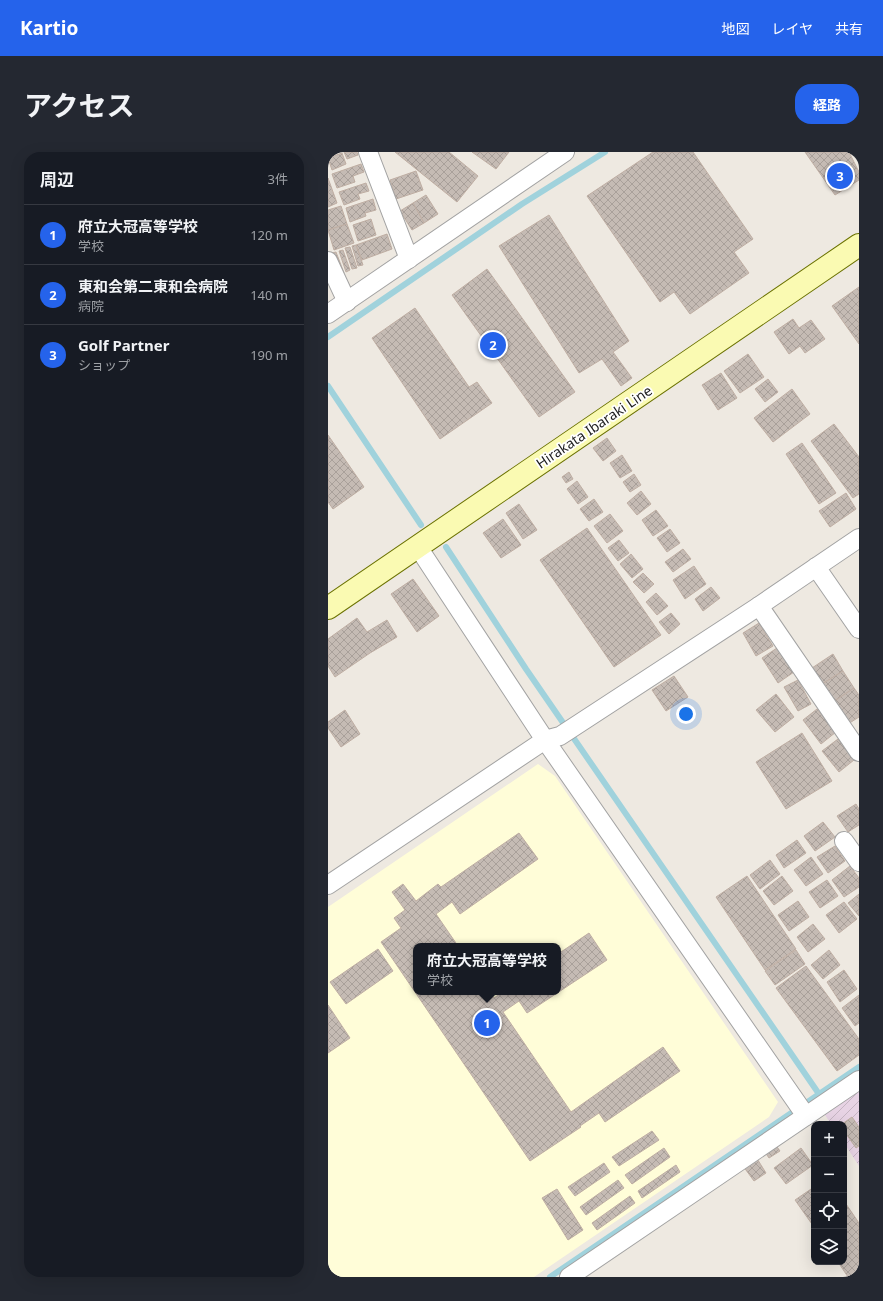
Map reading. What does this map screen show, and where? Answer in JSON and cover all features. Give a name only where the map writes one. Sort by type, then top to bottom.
[{"type":"main road","name":"Hirakata Ibaraki Line","points":[[328,608],[859,245]]},
{"type":"street","points":[[368,152],[409,259]]},
{"type":"street","points":[[328,314],[565,152]]},
{"type":"street","points":[[328,261],[347,302]]},
{"type":"street","points":[[329,881],[545,740],[560,736],[759,606],[859,538]]},
{"type":"street","points":[[418,547],[545,740],[806,1116]]},
{"type":"street","points":[[816,567],[859,629]]},
{"type":"street","points":[[759,606],[853,729],[859,752]]},
{"type":"street","points":[[844,841],[859,862]]},
{"type":"street","points":[[569,1277],[859,1080]]},
{"type":"shaded area","points":[[538,764],[555,776],[778,1102],[769,1117],[534,1277],[328,1277],[328,907]]},
{"type":"shaded area","points":[[859,1088],[859,1166],[847,1148],[847,1121],[829,1121],[823,1112]]},
{"type":"building","points":[[344,152],[357,152],[358,155],[347,159]]},
{"type":"building","points":[[395,152],[449,152],[478,176],[457,202]]},
{"type":"building","points":[[472,152],[509,152],[496,169]]},
{"type":"building","points":[[653,152],[693,152],[753,239],[734,252],[749,273],[690,314],[674,292],[660,302],[587,196]]},
{"type":"building","points":[[805,152],[849,152],[859,172],[859,180],[835,195]]},
{"type":"building","points":[[342,153],[346,164],[332,170],[328,158]]},
{"type":"building","points":[[361,164],[364,172],[353,176],[355,182],[337,188],[332,174]]},
{"type":"building","points":[[416,171],[423,190],[396,199],[390,180]]},
{"type":"building","points":[[328,178],[337,203],[328,207]]},
{"type":"building","points":[[366,183],[369,191],[358,194],[360,199],[344,205],[339,192]]},
{"type":"building","points":[[426,195],[438,214],[424,223],[413,203]]},
{"type":"building","points":[[373,199],[376,210],[365,213],[366,216],[350,222],[346,208]]},
{"type":"building","points":[[413,203],[424,223],[412,230],[400,211]]},
{"type":"building","points":[[341,206],[347,224],[328,230],[328,210]]},
{"type":"building","points":[[549,215],[629,341],[613,352],[632,378],[621,386],[602,359],[579,373],[499,246]]},
{"type":"building","points":[[371,219],[376,235],[358,241],[353,225]]},
{"type":"building","points":[[347,224],[354,243],[334,250],[328,230]]},
{"type":"building","points":[[387,234],[392,249],[362,260],[356,245]]},
{"type":"building","points":[[356,245],[363,265],[358,266],[352,246]]},
{"type":"building","points":[[350,247],[357,268],[352,269],[345,248]]},
{"type":"building","points":[[343,250],[350,270],[346,272],[339,251]]},
{"type":"building","points":[[336,252],[344,273],[339,274],[332,253]]},
{"type":"building","points":[[487,269],[575,392],[539,417],[452,295]]},
{"type":"building","points":[[859,287],[859,344],[832,306]]},
{"type":"building","points":[[415,308],[469,387],[477,382],[492,403],[440,439],[372,338]]},
{"type":"building","points":[[793,319],[799,328],[811,320],[825,339],[805,353],[800,346],[789,354],[774,332]]},
{"type":"building","points":[[748,354],[764,377],[740,393],[724,371]]},
{"type":"building","points":[[721,373],[737,398],[718,410],[702,385]]},
{"type":"building","points":[[768,379],[778,392],[765,402],[755,389]]},
{"type":"building","points":[[792,389],[810,414],[773,442],[754,418]]},
{"type":"building","points":[[834,424],[859,457],[859,494],[853,498],[811,441]]},
{"type":"building","points":[[328,435],[364,487],[333,509],[328,502]]},
{"type":"building","points":[[607,438],[616,451],[603,461],[593,448]]},
{"type":"building","points":[[802,443],[836,493],[819,504],[786,454]]},
{"type":"building","points":[[622,455],[632,471],[620,478],[610,463]]},
{"type":"building","points":[[569,472],[573,479],[566,483],[562,477]]},
{"type":"building","points":[[634,474],[641,485],[630,492],[623,482]]},
{"type":"building","points":[[577,481],[588,497],[578,504],[567,489]]},
{"type":"building","points":[[641,491],[651,504],[637,515],[627,503]]},
{"type":"building","points":[[846,493],[856,509],[830,527],[819,511]]},
{"type":"building","points":[[594,499],[603,512],[589,521],[580,509]]},
{"type":"building","points":[[519,504],[537,530],[523,539],[506,513]]},
{"type":"building","points":[[656,510],[668,526],[653,536],[642,520]]},
{"type":"building","points":[[610,514],[623,531],[607,543],[594,526]]},
{"type":"building","points":[[503,519],[521,545],[501,558],[483,533]]},
{"type":"building","points":[[587,528],[661,635],[614,667],[540,560]]},
{"type":"building","points":[[670,529],[680,543],[667,552],[657,538]]},
{"type":"building","points":[[619,540],[629,553],[618,561],[608,548]]},
{"type":"building","points":[[683,549],[691,559],[673,572],[665,562]]},
{"type":"building","points":[[631,554],[643,569],[632,578],[620,564]]},
{"type":"building","points":[[694,566],[706,584],[685,599],[673,580]]},
{"type":"building","points":[[643,573],[654,584],[644,593],[633,582]]},
{"type":"building","points":[[413,579],[439,616],[417,632],[391,594]]},
{"type":"building","points":[[711,587],[720,598],[703,611],[695,599]]},
{"type":"building","points":[[656,593],[668,606],[657,615],[646,602]]},
{"type":"building","points":[[671,613],[680,624],[669,634],[659,622]]},
{"type":"building","points":[[357,618],[367,632],[387,620],[397,637],[335,677],[328,666],[328,639]]},
{"type":"building","points":[[759,623],[773,646],[756,656],[743,633]]},
{"type":"building","points":[[777,648],[794,672],[778,683],[762,658]]},
{"type":"building","points":[[833,654],[843,671],[822,684],[812,668]]},
{"type":"building","points":[[843,671],[854,688],[833,702],[822,684]]},
{"type":"building","points":[[674,676],[688,697],[666,711],[652,690]]},
{"type":"building","points":[[798,680],[811,704],[798,711],[784,687]]},
{"type":"building","points":[[854,688],[859,695],[859,717],[848,724],[833,702]]},
{"type":"building","points":[[776,694],[794,717],[775,732],[756,710]]},
{"type":"building","points":[[817,709],[836,732],[821,744],[803,720]]},
{"type":"building","points":[[345,710],[360,734],[341,747],[328,728],[328,722]]},
{"type":"building","points":[[802,733],[832,781],[786,809],[756,762]]},
{"type":"building","points":[[838,739],[854,760],[839,772],[822,751]]},
{"type":"building","points":[[856,804],[859,809],[859,825],[848,832],[837,816]]},
{"type":"building","points":[[823,822],[835,837],[815,851],[804,836]]},
{"type":"building","points":[[519,833],[538,859],[460,914],[452,902],[436,914],[456,943],[413,943],[413,989],[381,942],[401,928],[394,918],[405,910],[392,892],[403,884],[416,901],[438,884],[441,887]]},
{"type":"building","points":[[797,840],[806,853],[784,868],[776,855]]},
{"type":"building","points":[[835,846],[845,861],[828,873],[817,857]]},
{"type":"building","points":[[811,857],[823,874],[806,886],[794,870]]},
{"type":"building","points":[[770,860],[780,874],[760,889],[750,875]]},
{"type":"building","points":[[850,866],[859,878],[859,887],[844,897],[832,880]]},
{"type":"building","points":[[747,876],[796,949],[765,970],[716,897]]},
{"type":"building","points":[[782,876],[793,891],[774,905],[763,891]]},
{"type":"building","points":[[827,880],[838,896],[820,908],[809,892]]},
{"type":"building","points":[[859,894],[859,916],[848,903]]},
{"type":"building","points":[[798,901],[809,917],[789,931],[778,915]]},
{"type":"building","points":[[844,902],[857,919],[839,933],[826,915]]},
{"type":"building","points":[[813,924],[825,939],[808,952],[797,937]]},
{"type":"building","points":[[589,933],[607,960],[561,990],[561,952]]},
{"type":"building","points":[[378,949],[393,971],[346,1004],[330,982]]},
{"type":"building","points":[[796,950],[805,964],[775,985],[765,971]]},
{"type":"building","points":[[829,950],[840,965],[823,979],[811,965]]},
{"type":"building","points":[[806,966],[859,1039],[859,1055],[837,1071],[776,988]]},
{"type":"building","points":[[844,970],[857,989],[840,1002],[827,982]]},
{"type":"building","points":[[417,995],[492,995],[494,998],[498,995],[554,995],[527,1013],[519,1001],[503,1012],[571,1112],[663,1047],[680,1071],[605,1122],[599,1113],[580,1126],[581,1127],[530,1161]]},
{"type":"building","points":[[859,995],[859,1023],[855,1026],[842,1008]]},
{"type":"building","points":[[328,1005],[350,1038],[328,1053]]},
{"type":"building","points":[[852,1117],[859,1127],[859,1146],[856,1148],[847,1135],[846,1121]]},
{"type":"building","points":[[652,1131],[659,1140],[619,1166],[612,1157]]},
{"type":"building","points":[[775,1144],[780,1151],[769,1158],[765,1152]]},
{"type":"building","points":[[664,1148],[670,1157],[632,1184],[625,1175]]},
{"type":"building","points":[[801,1148],[811,1162],[811,1166],[786,1184],[774,1168]]},
{"type":"building","points":[[756,1157],[766,1173],[754,1181],[743,1166]]},
{"type":"building","points":[[604,1163],[610,1172],[575,1196],[568,1187]]},
{"type":"building","points":[[676,1165],[680,1172],[642,1198],[638,1191]]},
{"type":"building","points":[[618,1180],[624,1188],[586,1215],[580,1207]]},
{"type":"building","points":[[557,1189],[583,1230],[568,1240],[542,1198]]},
{"type":"building","points":[[811,1189],[811,1223],[795,1200]]},
{"type":"building","points":[[630,1196],[635,1203],[597,1230],[592,1223]]},
{"type":"building","points":[[847,1205],[859,1223],[859,1277],[848,1277],[840,1265],[847,1265]]},
{"type":"waterway","points":[[328,337],[522,204],[605,152]]},
{"type":"waterway","points":[[328,386],[421,525]]},
{"type":"waterway","points":[[446,547],[526,669],[819,1094]]},
{"type":"waterway","points":[[550,1277],[859,1067]]},
{"type":"place","name":"Golf Partner","points":[[840,176]]},
{"type":"place","name":"東和会第二東和会病院","points":[[493,345]]},
{"type":"place","name":"府立大冠高等学校","points":[[487,1023]]}]
